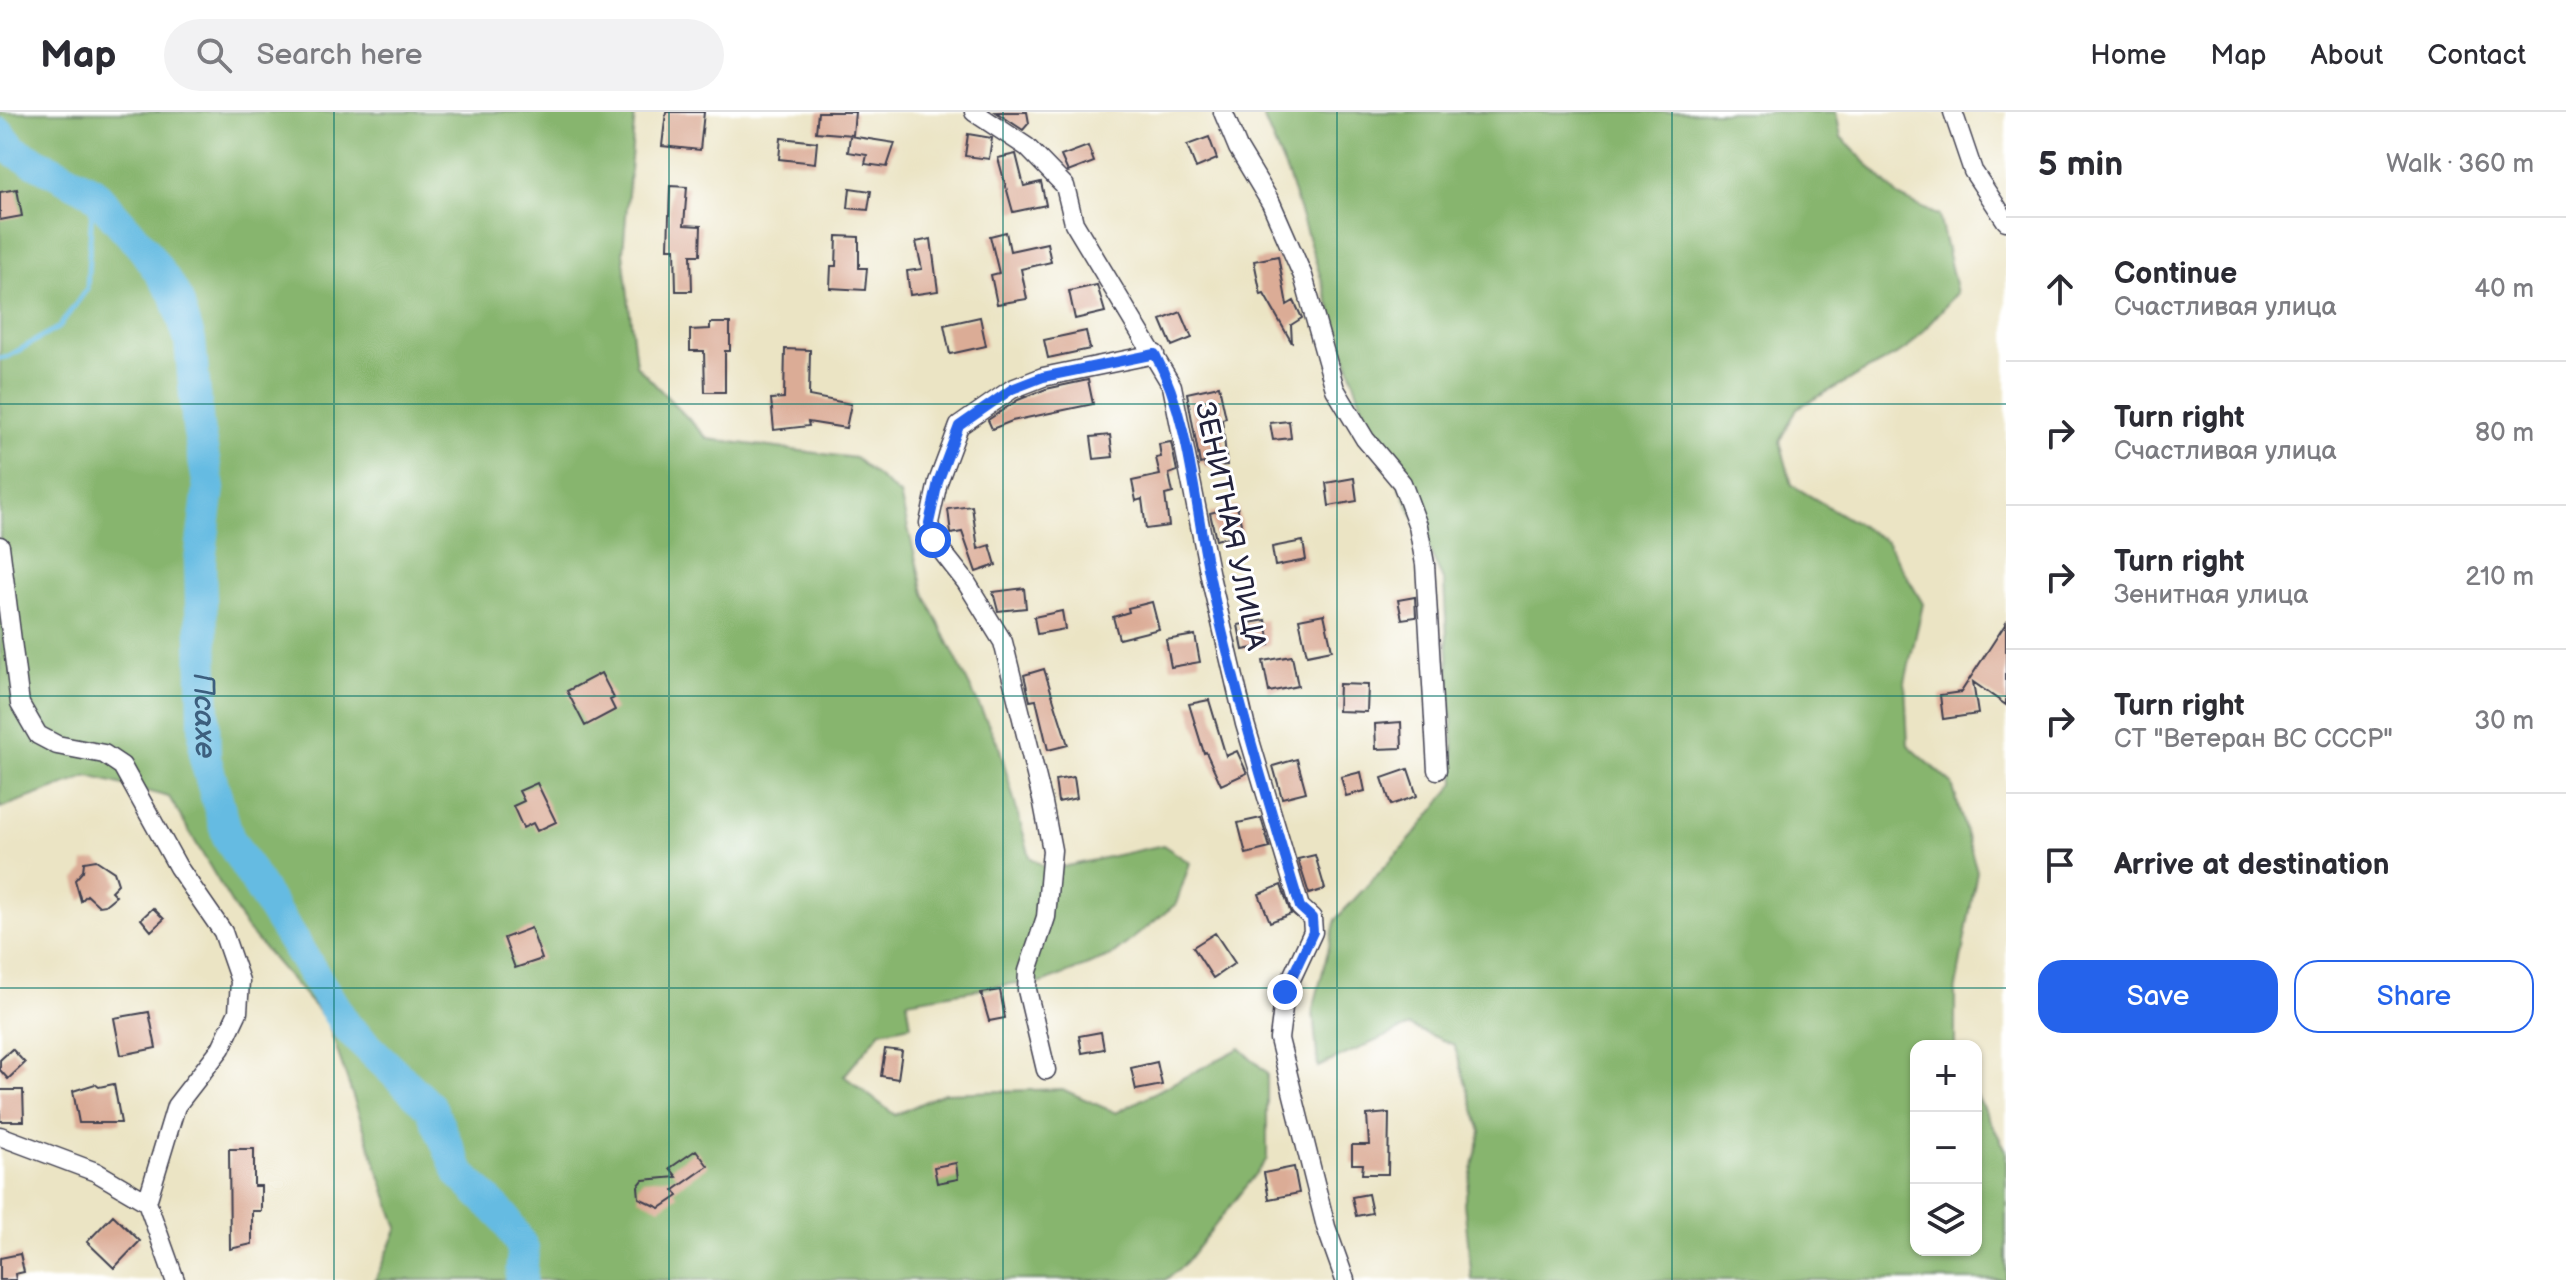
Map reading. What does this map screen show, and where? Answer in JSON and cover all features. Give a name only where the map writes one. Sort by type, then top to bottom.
[{"type":"street","name":"ЗЕНИТНАЯ УЛИЦА","points":[[974,112],[1027,147],[1065,186],[1074,223],[1172,386],[1210,576],[1245,724],[1300,907],[1308,914],[1313,932],[1285,992],[1279,1039],[1326,1227],[1345,1280]]},
{"type":"street","points":[[1223,112],[1238,148],[1271,203],[1303,276],[1335,389],[1365,439],[1402,483],[1418,526],[1425,564],[1437,770]]},
{"type":"street","points":[[1953,112],[1973,171],[2006,221]]},
{"type":"street","points":[[1046,1070],[1027,990],[1028,971],[1046,917],[1050,877],[1052,850],[1043,803],[1003,642],[966,582],[933,540],[929,523],[938,482],[959,426],[1012,389],[1032,381],[1155,354]]},
{"type":"street","points":[[0,546],[20,704],[38,735],[57,745],[104,754],[122,766],[173,859],[223,932],[240,981],[238,1012],[221,1048],[176,1106],[147,1202],[175,1280]]},
{"type":"street","points":[[0,1136],[96,1172],[147,1202]]},
{"type":"green space","points":[[0,112],[635,112],[623,252],[636,365],[708,439],[855,458],[900,495],[924,593],[999,746],[1030,857],[1049,870],[1163,845],[1190,863],[1176,904],[1111,956],[1039,984],[1017,983],[907,1001],[911,1025],[881,1031],[844,1076],[895,1115],[944,1093],[1062,1089],[1116,1113],[1240,1048],[1267,1073],[1267,1159],[1184,1265],[1165,1280],[375,1280],[398,1228],[327,1021],[246,928],[169,797],[89,776],[0,808]]},
{"type":"green space","points":[[1261,112],[1836,112],[1841,137],[1898,196],[1939,216],[1957,293],[1907,349],[1797,408],[1780,442],[1792,485],[1887,542],[1923,604],[1905,682],[1908,745],[1952,784],[1977,871],[1955,993],[1955,1040],[1910,1040],[1910,1256],[1982,1256],[1982,1106],[2006,1150],[2006,1280],[1472,1280],[1464,1203],[1481,1132],[1454,1045],[1409,1026],[1318,1067],[1313,1010],[1336,919],[1415,834],[1455,783],[1444,582],[1361,403],[1289,178]]},
{"type":"building","points":[[666,112],[704,112],[700,150],[662,146]]},
{"type":"building","points":[[818,112],[855,112],[853,135],[816,132]]},
{"type":"building","points":[[996,112],[1027,112],[1029,123],[1023,130]]},
{"type":"building","points":[[968,134],[992,138],[989,159],[965,156]]},
{"type":"building","points":[[850,136],[895,143],[887,167],[865,164],[867,155],[848,152]]},
{"type":"building","points":[[1209,137],[1217,159],[1196,168],[1187,145]]},
{"type":"building","points":[[781,138],[817,142],[815,163],[779,159]]},
{"type":"building","points":[[1088,146],[1094,162],[1068,172],[1061,156]]},
{"type":"building","points":[[1016,154],[1024,186],[1041,182],[1046,205],[1013,212],[998,158]]},
{"type":"building","points":[[670,186],[687,187],[684,225],[701,226],[700,255],[691,255],[692,291],[676,291],[675,248],[668,248]]},
{"type":"building","points":[[850,188],[871,191],[868,210],[848,208]]},
{"type":"building","points":[[17,189],[22,216],[0,220],[0,192]]},
{"type":"building","points":[[1006,232],[1010,251],[1047,243],[1051,262],[1021,269],[1027,299],[997,304],[991,275],[999,273],[990,236]]},
{"type":"building","points":[[837,236],[859,237],[859,268],[867,268],[865,290],[830,288],[831,266],[836,266]]},
{"type":"building","points":[[931,239],[938,291],[910,295],[907,271],[922,269],[916,242]]},
{"type":"building","points":[[1278,256],[1287,305],[1294,301],[1302,318],[1291,325],[1292,343],[1264,294],[1261,295],[1254,261]]},
{"type":"building","points":[[1097,285],[1105,312],[1075,319],[1069,291]]},
{"type":"building","points":[[1181,312],[1192,338],[1172,346],[1161,320]]},
{"type":"building","points":[[980,317],[986,346],[950,354],[944,325]]},
{"type":"building","points":[[710,323],[730,323],[730,351],[725,351],[725,392],[705,392],[704,351],[690,351],[690,330],[710,329]]},
{"type":"building","points":[[1086,331],[1090,349],[1048,358],[1044,340]]},
{"type":"building","points":[[785,349],[810,350],[809,396],[851,404],[846,428],[808,422],[809,426],[774,430],[771,399],[784,398]]},
{"type":"building","points":[[1088,380],[1093,404],[1012,421],[992,429],[988,420],[1018,400],[1046,389]]},
{"type":"building","points":[[1219,386],[1226,418],[1222,419],[1227,465],[1205,467],[1204,463],[1200,464],[1187,393]]},
{"type":"building","points":[[1289,421],[1291,438],[1273,440],[1270,423]]},
{"type":"building","points":[[1110,435],[1113,457],[1094,459],[1091,437]]},
{"type":"building","points":[[1171,442],[1177,471],[1169,474],[1173,493],[1165,495],[1169,526],[1146,529],[1142,499],[1136,501],[1132,481],[1160,475],[1156,458],[1161,457],[1159,444]]},
{"type":"building","points":[[1354,478],[1357,501],[1329,506],[1326,483]]},
{"type":"building","points":[[972,506],[978,549],[990,545],[996,565],[976,572],[962,532],[951,534],[948,509]]},
{"type":"building","points":[[1237,506],[1243,533],[1216,540],[1210,513]]},
{"type":"building","points":[[1303,541],[1306,560],[1275,566],[1272,547]]},
{"type":"building","points":[[1024,588],[1026,608],[998,611],[993,592]]},
{"type":"building","points":[[1415,597],[1416,617],[1402,619],[1398,600]]},
{"type":"building","points":[[1152,602],[1159,629],[1119,639],[1113,617],[1129,612],[1128,608]]},
{"type":"building","points":[[1062,611],[1065,629],[1037,634],[1034,617]]},
{"type":"building","points":[[1324,614],[1332,650],[1307,655],[1299,619]]},
{"type":"building","points":[[1266,620],[1270,645],[1243,650],[1238,625]]},
{"type":"building","points":[[2006,623],[2006,705],[1973,682],[1978,714],[1943,719],[1940,695],[1961,692]]},
{"type":"building","points":[[1195,635],[1200,662],[1171,667],[1166,640]]},
{"type":"building","points":[[1292,656],[1298,686],[1269,692],[1263,661]]},
{"type":"building","points":[[1044,669],[1068,745],[1048,750],[1036,700],[1030,701],[1024,675]]},
{"type":"building","points":[[601,673],[614,698],[610,700],[615,710],[585,726],[567,691]]},
{"type":"building","points":[[1339,684],[1368,685],[1367,712],[1338,711]]},
{"type":"building","points":[[1209,700],[1226,756],[1237,751],[1247,773],[1221,785],[1204,753],[1189,704]]},
{"type":"building","points":[[1401,722],[1402,748],[1376,749],[1375,724]]},
{"type":"building","points":[[1297,759],[1306,792],[1282,798],[1273,766]]},
{"type":"building","points":[[1408,769],[1417,796],[1391,805],[1382,778]]},
{"type":"building","points":[[1361,772],[1365,791],[1346,796],[1341,777]]},
{"type":"building","points":[[1074,777],[1077,798],[1058,802],[1055,780]]},
{"type":"building","points":[[537,783],[556,822],[537,831],[533,823],[523,828],[513,806],[524,801],[519,791]]},
{"type":"building","points":[[1261,818],[1270,848],[1246,854],[1238,823]]},
{"type":"building","points":[[1315,855],[1325,889],[1309,894],[1298,859]]},
{"type":"building","points":[[96,860],[114,872],[118,884],[111,891],[116,896],[99,906],[87,895],[81,901],[75,880],[83,871],[84,862]]},
{"type":"building","points":[[1281,885],[1291,914],[1270,922],[1259,894]]},
{"type":"building","points":[[153,908],[164,919],[151,931],[141,919]]},
{"type":"building","points":[[531,928],[542,959],[515,968],[504,938]]},
{"type":"building","points":[[1215,933],[1235,963],[1213,978],[1193,947]]},
{"type":"building","points":[[1000,990],[1005,1018],[989,1021],[981,993]]},
{"type":"building","points":[[149,1012],[156,1048],[121,1055],[114,1018]]},
{"type":"building","points":[[1101,1032],[1104,1049],[1082,1053],[1079,1036]]},
{"type":"building","points":[[12,1049],[25,1063],[8,1079],[0,1070],[0,1060]]},
{"type":"building","points":[[885,1049],[902,1051],[898,1079],[881,1076]]},
{"type":"building","points":[[1157,1062],[1162,1085],[1136,1090],[1131,1068]]},
{"type":"building","points":[[95,1084],[99,1087],[114,1084],[121,1123],[79,1123],[73,1091]]},
{"type":"building","points":[[0,1090],[23,1090],[24,1121],[0,1121]]},
{"type":"building","points":[[1389,1113],[1388,1174],[1362,1174],[1363,1164],[1352,1164],[1352,1145],[1369,1145],[1367,1115]]},
{"type":"building","points":[[229,1149],[254,1149],[254,1186],[261,1186],[261,1211],[252,1211],[252,1244],[230,1249]]},
{"type":"building","points":[[696,1150],[708,1166],[674,1190],[678,1196],[660,1208],[639,1198],[638,1186],[643,1180],[677,1177],[670,1168]]},
{"type":"building","points":[[956,1163],[958,1179],[937,1183],[934,1167]]},
{"type":"building","points":[[1294,1167],[1299,1193],[1269,1199],[1264,1173]]},
{"type":"building","points":[[1368,1194],[1372,1213],[1356,1216],[1352,1197]]},
{"type":"building","points":[[113,1215],[140,1241],[114,1268],[87,1242]]},
{"type":"building","points":[[20,1254],[24,1272],[15,1274],[16,1280],[0,1280],[0,1258]]},
{"type":"waterway","name":"Псахе","points":[[0,134],[14,151],[93,192],[143,248],[176,296],[190,341],[198,427],[209,488],[200,561],[205,758],[228,837],[346,1026],[431,1108],[460,1174],[504,1217],[523,1248],[521,1280]]},
{"type":"waterway","points":[[0,358],[9,356],[59,327],[87,289],[93,192]]},
{"type":"route","points":[[933,540],[929,523],[938,482],[959,426],[1012,389],[1043,377],[1155,354],[1172,386],[1210,576],[1245,724],[1300,907],[1312,918],[1313,932],[1285,992]]}]
